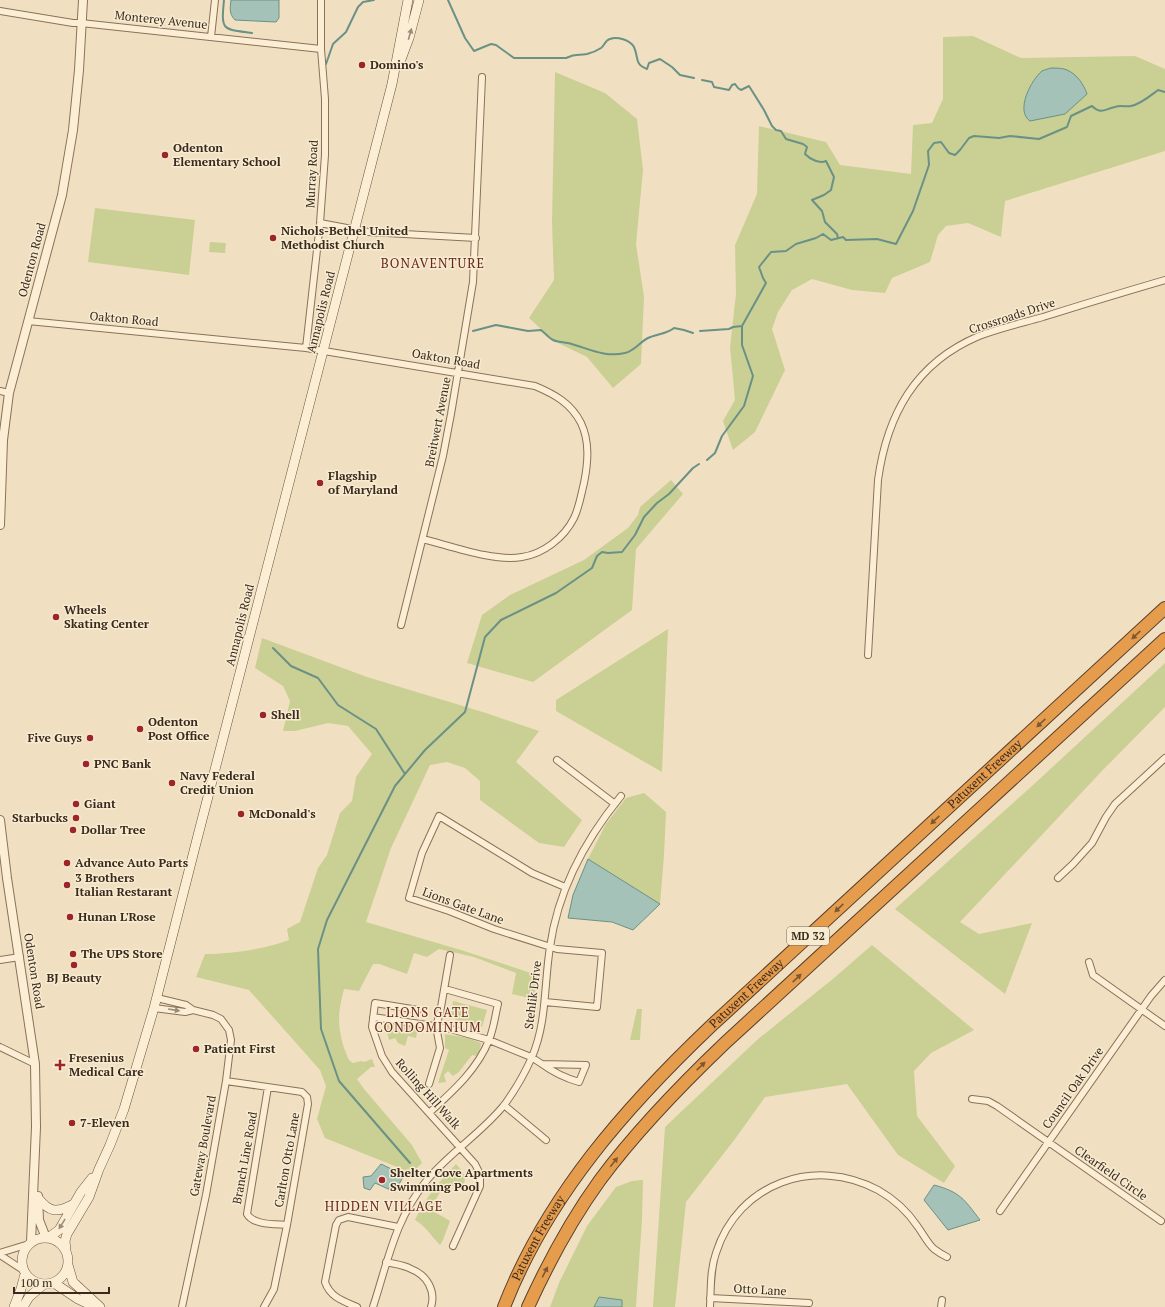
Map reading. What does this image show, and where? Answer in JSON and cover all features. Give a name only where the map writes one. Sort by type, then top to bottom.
[{"type":"highway","name":"Patuxent Freeway","points":[[504,1307],[536,1239],[557,1203],[582,1167],[643,1093],[711,1026],[1165,608]]},
{"type":"highway","name":"Patuxent Freeway","points":[[528,1307],[556,1249],[600,1180],[623,1150],[686,1080],[1165,639]]},
{"type":"main road","name":"Annapolis Road","points":[[66,1251],[67,1234],[88,1197],[124,1109],[157,998],[194,847],[392,84],[408,0]]},
{"type":"main road","name":"Annapolis Road","points":[[392,84],[409,38],[419,0]]},
{"type":"main road","name":"Annapolis Road","points":[[47,1238],[59,1230],[75,1203],[99,1169]]},
{"type":"main road","points":[[38,1198],[45,1206],[53,1210],[64,1209],[75,1203]]},
{"type":"main road","points":[[14,1307],[21,1289],[24,1272],[22,1258],[24,1250],[30,1243],[37,1239],[47,1238],[60,1244],[66,1251],[68,1266],[73,1282],[100,1307]]},
{"type":"main road","points":[[24,1272],[35,1283],[43,1285],[54,1283],[64,1275],[68,1266]]},
{"type":"main road","points":[[54,1283],[78,1299],[95,1307]]},
{"type":"main road","points":[[23,1307],[29,1297],[43,1285]]},
{"type":"street","name":"Odenton Road","points":[[0,525],[3,440],[9,393],[62,195],[68,164],[79,77],[83,0]]},
{"type":"street","points":[[211,37],[215,0]]},
{"type":"street","name":"Murray Road","points":[[306,348],[320,223],[325,155],[325,99],[321,49],[322,0]]},
{"type":"street","name":"Monterey Avenue","points":[[0,11],[73,23],[321,49]]},
{"type":"street","name":"Breitwert Avenue","points":[[401,625],[443,456],[473,282],[482,77]]},
{"type":"street","points":[[320,223],[368,232],[476,238]]},
{"type":"street","name":"Crossroads Drive","points":[[868,655],[878,480],[881,459],[894,417],[904,398],[919,379],[944,356],[979,336],[1165,280]]},
{"type":"street","name":"Oakton Road","points":[[28,321],[323,350],[535,386],[553,393],[568,405],[580,422],[586,439],[588,457],[581,497],[574,518],[558,539],[537,552],[522,557],[507,559],[423,539]]},
{"type":"street","points":[[0,391],[9,393]]},
{"type":"street","points":[[1058,878],[1092,843],[1115,804],[1165,758]]},
{"type":"street","points":[[557,760],[615,804]]},
{"type":"street","name":"Stehlik Drive","points":[[373,1307],[398,1227],[414,1197],[440,1165],[504,1105],[517,1086],[531,1058],[541,1028],[550,947],[556,916],[565,887],[581,854],[621,796]]},
{"type":"street","name":"Lions Gate Lane","points":[[550,947],[507,934],[449,911],[409,898],[422,853],[439,816],[532,874],[565,887]]},
{"type":"street","name":"Odenton Road","points":[[0,820],[7,878],[35,1064],[39,1220],[47,1238]]},
{"type":"street","points":[[544,1002],[597,1007],[602,953],[550,947]]},
{"type":"street","points":[[429,1084],[440,1048],[436,1026],[445,989],[450,955]]},
{"type":"street","points":[[0,960],[20,957]]},
{"type":"street","points":[[1089,962],[1093,975],[1165,1026]]},
{"type":"street","name":"Council Oak Drive","points":[[1000,1211],[1142,1009],[1165,980]]},
{"type":"street","points":[[429,1112],[458,1087],[478,1063],[489,1040],[498,1004],[445,989]]},
{"type":"street","name":"Gateway Boulevard","points":[[157,998],[186,1005],[194,1010],[213,1015],[221,1019],[229,1030],[231,1040],[226,1081],[206,1195],[184,1307]]},
{"type":"street","points":[[418,1010],[376,1003],[373,1017],[447,1028],[489,1040],[531,1058],[550,1070],[571,1080],[579,1082],[586,1064],[542,1064]]},
{"type":"street","name":"Gateway Boulevard","points":[[154,1008],[185,1012],[194,1010]]},
{"type":"street","name":"Rolling Hill Walk","points":[[373,1017],[372,1027],[378,1047],[392,1072],[475,1164],[480,1174],[480,1186],[453,1246]]},
{"type":"street","points":[[0,1047],[35,1064]]},
{"type":"street","name":"Carlton Otto Lane","points":[[226,1081],[302,1092],[307,1097],[308,1104],[287,1225],[274,1289],[264,1307]]},
{"type":"street","name":"Branch Line Road","points":[[268,1087],[247,1214],[249,1218],[255,1221],[287,1225]]},
{"type":"street","name":"Clearfield Circle","points":[[972,1099],[988,1101],[1161,1221]]},
{"type":"street","points":[[504,1105],[546,1140]]},
{"type":"street","name":"Odenton Road","points":[[30,1243],[36,1127]]},
{"type":"street","points":[[710,1307],[711,1276],[715,1254],[722,1236],[732,1218],[746,1204],[769,1188],[793,1178],[820,1175],[845,1177],[861,1182],[879,1191],[895,1202],[907,1213],[933,1249],[947,1257]]},
{"type":"street","points":[[357,1307],[342,1301],[332,1294],[327,1289],[325,1282],[338,1220],[348,1216],[398,1227]]},
{"type":"street","points":[[0,1254],[30,1243]]},
{"type":"street","points":[[0,1254],[24,1272]]},
{"type":"street","points":[[386,1262],[411,1268],[419,1273],[428,1282],[432,1291],[433,1300],[431,1307]]},
{"type":"street","name":"Otto Lane","points":[[710,1298],[809,1303]]},
{"type":"street","points":[[941,1307],[942,1300]]},
{"type":"green space","points":[[973,36],[1021,58],[1135,56],[1165,69],[1165,151],[1005,201],[1001,237],[968,223],[946,226],[938,235],[930,262],[892,278],[885,293],[852,290],[812,279],[792,290],[778,312],[772,329],[785,370],[755,432],[733,450],[723,421],[735,400],[730,347],[736,294],[735,245],[757,194],[759,126],[826,142],[840,165],[911,174],[913,125],[932,123],[943,99],[943,37]]},
{"type":"green space","points":[[555,72],[605,93],[637,119],[643,170],[636,244],[644,297],[641,364],[613,388],[587,357],[554,341],[529,318],[554,280],[552,222]]},
{"type":"green space","points":[[95,208],[195,220],[189,275],[88,262]]},
{"type":"green space","points":[[210,242],[226,243],[225,253],[209,252]]},
{"type":"green space","points":[[671,480],[683,494],[636,549],[632,610],[533,682],[467,663],[482,615],[510,595],[584,560],[628,528],[638,515],[640,507]]},
{"type":"green space","points":[[668,629],[662,772],[556,711],[556,700]]},
{"type":"green space","points":[[262,638],[367,677],[486,713],[539,731],[516,762],[582,820],[564,847],[539,843],[480,800],[480,781],[465,768],[447,762],[430,765],[391,848],[366,922],[464,951],[537,975],[534,999],[512,994],[516,973],[474,957],[439,949],[427,957],[414,953],[407,974],[379,964],[373,964],[359,991],[344,989],[340,1005],[339,1025],[348,1059],[353,1063],[361,1061],[364,1062],[372,1059],[375,1067],[371,1067],[357,1079],[412,1145],[422,1163],[412,1173],[325,1138],[317,1119],[326,1086],[320,1070],[249,990],[196,977],[205,954],[248,950],[289,940],[287,929],[300,922],[318,868],[327,855],[340,813],[352,801],[356,777],[372,754],[348,726],[328,723],[295,731],[283,731],[290,701],[283,686],[255,668]]},
{"type":"green space","points":[[1165,663],[1165,707],[1100,773],[960,922],[979,934],[1032,923],[1005,994],[895,909],[1032,786]]},
{"type":"green space","points":[[644,793],[666,812],[660,904],[588,859],[606,824],[626,798]]},
{"type":"green space","points":[[872,945],[974,1030],[931,1053],[914,1071],[917,1116],[955,1166],[944,1183],[898,1155],[847,1084],[765,1097],[735,1139],[686,1202],[675,1307],[653,1307],[665,1127],[757,1040],[834,978]]},
{"type":"green space","points":[[453,1001],[487,1010],[482,1027],[461,1022],[451,1017]]},
{"type":"green space","points":[[637,1009],[642,1009],[640,1040],[630,1040]]},
{"type":"green space","points":[[387,1022],[418,1028],[416,1038],[408,1036],[405,1046],[398,1043],[395,1038],[389,1040],[386,1029]]},
{"type":"green space","points":[[445,1034],[468,1038],[481,1043],[480,1051],[476,1056],[472,1055],[459,1072],[453,1076],[448,1071],[444,1075],[446,1082],[438,1083],[449,1050],[445,1048]]},
{"type":"green space","points":[[456,1164],[464,1176],[465,1182],[460,1188],[446,1184],[438,1196],[433,1211],[450,1221],[440,1245],[419,1222],[415,1220],[423,1204],[433,1190]]},
{"type":"green space","points":[[643,1180],[642,1220],[636,1307],[550,1307],[559,1283],[587,1226],[616,1187],[632,1181]]},
{"type":"water","points":[[231,0],[279,0],[279,18],[276,22],[235,20],[230,8]]},
{"type":"water","points":[[1051,68],[1065,69],[1074,74],[1084,87],[1087,94],[1065,114],[1030,121],[1024,110],[1024,103],[1029,88],[1042,71]]},
{"type":"water","points":[[588,859],[660,904],[633,930],[612,922],[568,918],[573,895]]},
{"type":"water","name":"Shelter Cove Apartments Swimming Pool","points":[[381,1164],[404,1175],[395,1192],[375,1183],[370,1190],[364,1188],[363,1177],[371,1176]]},
{"type":"water","points":[[934,1185],[950,1190],[961,1197],[980,1220],[948,1230],[924,1200]]},
{"type":"water","points":[[599,1297],[622,1300],[622,1307],[594,1307]]},
{"type":"waterway","points":[[224,0],[223,18],[226,27],[235,31],[252,33]]},
{"type":"waterway","points":[[326,64],[333,44],[346,32],[358,7],[363,2],[374,0]]},
{"type":"waterway","points":[[448,0],[465,38],[474,51],[491,44],[496,45],[514,58],[566,58],[590,53],[601,48],[606,41],[613,38],[620,38],[634,47],[638,63],[643,67],[647,69],[649,63],[660,59],[672,67],[680,75],[694,78]]},
{"type":"waterway","points":[[702,80],[712,82],[714,87],[729,90],[732,85],[735,84],[741,90],[749,86],[772,126],[776,130],[781,131],[786,139],[803,144],[807,147],[805,154],[809,158],[823,162],[826,161],[834,177],[831,190],[812,200],[822,211],[825,222],[837,234],[838,238]]},
{"type":"waterway","points":[[707,460],[715,453],[722,436],[744,406],[753,376],[742,345],[742,326],[766,283],[759,267],[771,252],[786,251],[796,244],[816,238],[823,234],[831,240],[843,237],[846,240],[877,239],[896,244],[913,211],[929,165],[928,151],[934,143],[941,142],[949,153],[955,155],[969,138],[974,136],[999,138],[1010,136],[1039,139],[1067,127],[1071,116],[1092,106],[1101,111],[1117,106],[1131,106],[1142,102],[1158,90],[1165,92]]},
{"type":"waterway","points":[[473,331],[496,325],[528,331],[541,330],[555,341],[568,343],[596,352],[610,354],[628,352],[648,338],[668,332],[674,328],[693,333]]},
{"type":"waterway","points":[[700,331],[729,329],[742,326]]},
{"type":"waterway","points":[[410,1163],[339,1081],[321,1029],[318,949],[327,920],[395,786],[425,750],[465,712],[485,637],[501,620],[556,593],[592,568],[597,556],[602,552],[622,552],[635,535],[644,517],[657,503],[669,494],[693,468],[699,464]]},
{"type":"waterway","points":[[273,648],[291,666],[318,678],[338,705],[376,729],[405,774]]},
{"type":"place","name":"Domino's","points":[[362,65]]},
{"type":"place","name":"Odenton Elementary School","points":[[165,155]]},
{"type":"place","name":"Nichols-Bethel United Methodist Church","points":[[273,238]]},
{"type":"place","name":"Flagship of Maryland","points":[[320,483]]},
{"type":"place","name":"Wheels Skating Center","points":[[56,617]]},
{"type":"place","name":"Shell","points":[[263,715]]},
{"type":"place","name":"Odenton Post Office","points":[[140,729]]},
{"type":"place","name":"Five Guys","points":[[90,738]]},
{"type":"place","name":"PNC Bank","points":[[86,764]]},
{"type":"place","name":"Navy Federal Credit Union","points":[[172,783]]},
{"type":"place","name":"Giant","points":[[76,804]]},
{"type":"place","name":"McDonald's","points":[[241,814]]},
{"type":"place","name":"Starbucks","points":[[76,818]]},
{"type":"place","name":"Dollar Tree","points":[[73,830]]},
{"type":"place","name":"Advance Auto Parts","points":[[67,863]]},
{"type":"place","name":"3 Brothers Italian Restarant","points":[[67,885]]},
{"type":"place","name":"Hunan L'Rose","points":[[70,917]]},
{"type":"place","name":"The UPS Store","points":[[73,954]]},
{"type":"place","name":"BJ Beauty","points":[[74,965]]},
{"type":"place","name":"Patient First","points":[[196,1049]]},
{"type":"place","name":"Fresenius Medical Care","points":[[60,1065]]},
{"type":"place","name":"7-Eleven","points":[[72,1123]]},
{"type":"place","name":"Shelter Cove Apartments Swimming Pool","points":[[382,1180]]},
{"type":"district","name":"BONAVENTURE","points":[[433,263]]},
{"type":"district","name":"LIONS GATE CONDOMINIUM","points":[[428,1020]]},
{"type":"district","name":"HIDDEN VILLAGE","points":[[384,1206]]}]
